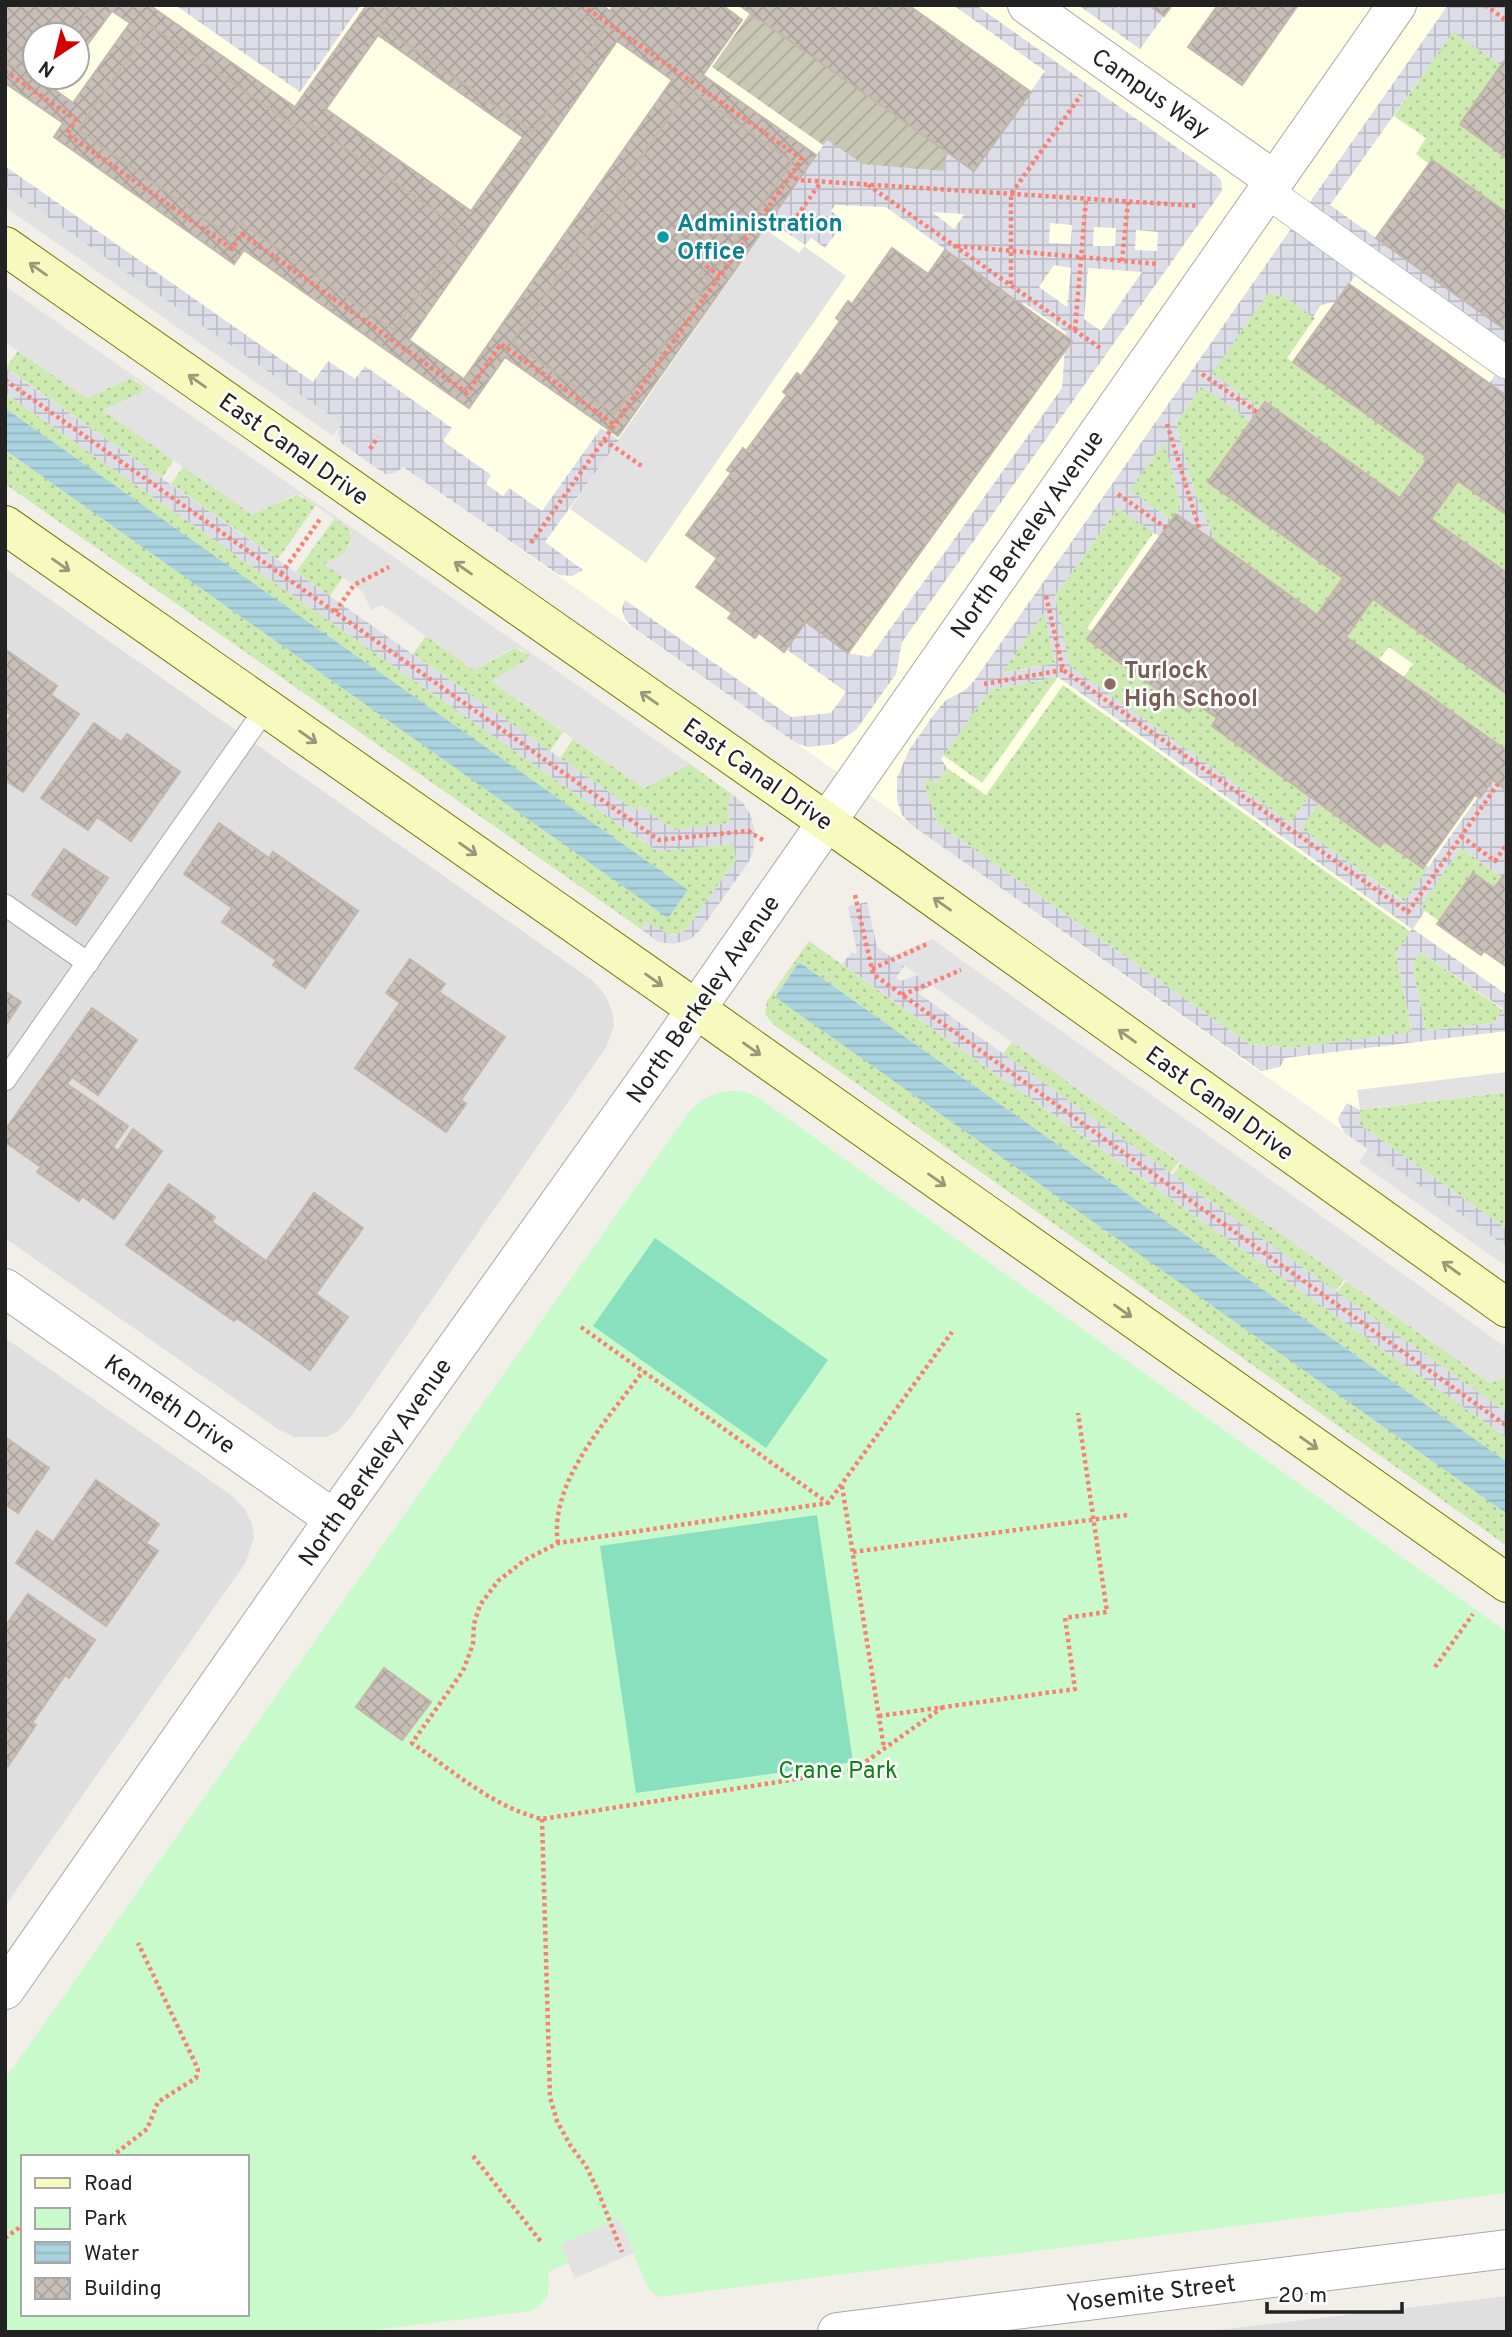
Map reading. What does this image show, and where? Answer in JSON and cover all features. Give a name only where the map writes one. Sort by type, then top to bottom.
[{"type":"main road","name":"East Canal Drive","points":[[5,246],[826,822],[1507,1308]]},
{"type":"main road","points":[[5,525],[696,1009],[1507,1583]]},
{"type":"street","name":"Campus Way","points":[[1027,5],[1507,363]]},
{"type":"street","name":"North Berkeley Avenue","points":[[5,1990],[334,1519],[696,1009],[1397,5]]},
{"type":"street","name":"Kenneth Drive","points":[[5,1288],[334,1519]]},
{"type":"street","name":"Yosemite Street","points":[[837,2332],[1507,2249]]},
{"type":"lane","points":[[5,1080],[266,708]]},
{"type":"lane","points":[[5,905],[88,962]]},
{"type":"path","points":[[531,543],[803,159],[582,5]]},
{"type":"path","points":[[1485,5],[1507,21]]},
{"type":"path","points":[[5,71],[76,120],[67,134],[232,249],[242,234],[467,393],[501,344],[615,425]]},
{"type":"path","points":[[1011,285],[1011,194],[1086,89]]},
{"type":"path","points":[[791,175],[798,180],[1199,206]]},
{"type":"path","points":[[793,222],[822,181]]},
{"type":"path","points":[[866,184],[1100,348]]},
{"type":"path","points":[[1075,330],[1086,199]]},
{"type":"path","points":[[1122,261],[1128,202]]},
{"type":"path","points":[[954,245],[1158,264]]},
{"type":"path","points":[[706,266],[720,276]]},
{"type":"path","points":[[1202,374],[1257,412]]},
{"type":"path","points":[[5,380],[659,840],[748,831],[754,835]]},
{"type":"path","points":[[1167,424],[1200,531]]},
{"type":"path","points":[[604,440],[643,467]]},
{"type":"path","points":[[1118,494],[1166,528]]},
{"type":"path","points":[[281,574],[326,512]]},
{"type":"path","points":[[335,612],[354,585],[396,563]]},
{"type":"path","points":[[1046,596],[1063,670],[1408,912],[1498,784]]},
{"type":"path","points":[[984,684],[1063,670]]},
{"type":"path","points":[[1461,836],[1495,860],[1507,844]]},
{"type":"path","points":[[858,904],[873,974],[1507,1426]]},
{"type":"path","points":[[872,969],[931,943],[927,940]]},
{"type":"path","points":[[902,995],[965,968]]},
{"type":"path","points":[[581,1327],[828,1503]]},
{"type":"path","points":[[943,1707],[854,1770],[542,1819],[501,1805],[412,1742],[463,1671],[473,1644],[474,1624],[480,1605],[498,1581],[525,1560],[558,1543],[828,1503],[952,1332]]},
{"type":"path","points":[[558,1543],[558,1513],[563,1493],[576,1466],[643,1371]]},
{"type":"path","points":[[879,1716],[1075,1689],[1065,1618],[1107,1612],[1077,1413]]},
{"type":"path","points":[[842,1485],[884,1748]]},
{"type":"path","points":[[853,1552],[1127,1515]]},
{"type":"path","points":[[1435,1667],[1474,1614]]},
{"type":"path","points":[[542,1819],[550,2096],[557,2121],[586,2166],[622,2252]]},
{"type":"path","points":[[114,2155],[147,2129],[158,2102],[196,2078],[198,2068],[138,1943]]},
{"type":"path","points":[[473,2156],[542,2243]]},
{"type":"path","points":[[5,2238],[21,2226]]},
{"type":"shaded area","name":"Turlock High School","points":[[5,5],[1507,5],[1507,1247],[5,187]]},
{"type":"shaded area","points":[[175,5],[361,5],[300,92]]},
{"type":"shaded area","points":[[953,5],[976,5],[1217,176],[1221,180],[1222,191],[902,642],[896,674],[856,730],[834,744],[808,747],[796,743],[631,626],[622,609],[625,600],[791,717],[831,713],[846,692],[786,649],[806,622],[848,653],[870,657],[1062,388],[1066,332],[1024,303],[1022,305],[886,207],[835,205],[831,211],[845,221],[825,248],[811,238],[805,245],[770,221],[827,140],[863,164],[944,171],[944,161],[948,153],[975,171],[1045,71]],"holes":[[[932,212],[963,214],[954,229]],[[1050,223],[1072,225],[1071,244],[1049,243]],[[1094,227],[1116,228],[1115,246],[1093,246]],[[1136,230],[1158,232],[1157,251],[1135,250]],[[1054,265],[1071,268],[1067,307],[1039,287]],[[1088,268],[1142,272],[1101,331],[1084,319]]]},
{"type":"shaded area","points":[[1078,5],[1115,5],[1119,8],[1121,5],[1149,5],[1164,16],[1140,49]]},
{"type":"shaded area","points":[[1448,5],[1507,5],[1507,57],[1501,65],[1453,32],[1330,205],[1507,331],[1507,396],[1489,384],[1495,375],[1355,276],[1336,302],[1321,305],[1313,317],[1288,299],[1269,292],[1212,373],[1260,408],[1251,421],[1202,386],[1176,423],[1194,491],[1216,542],[1176,514],[1181,506],[1164,442],[1130,490],[1171,520],[1160,537],[1118,508],[1055,596],[1070,666],[1290,823],[1309,796],[1319,803],[1301,828],[1404,902],[1493,780],[1507,790],[1507,871],[1502,877],[1461,848],[1420,907],[1425,911],[1413,929],[1507,995],[1507,1031],[1285,1058],[1280,1067],[1261,1071],[910,824],[902,815],[897,800],[897,778],[909,750],[946,700],[964,691],[974,681]],"holes":[[[1044,613],[1055,663],[1003,673],[1003,672]],[[1058,677],[1412,929],[1396,953],[1412,1032],[1293,1048],[1249,1044],[938,824],[924,784],[928,778],[936,783],[947,768],[941,759],[990,690]],[[1421,952],[1503,1009],[1494,1023],[1426,1031],[1412,965]]]},
{"type":"shaded area","points":[[750,13],[974,171],[860,171],[712,67]]},
{"type":"shaded area","points":[[5,166],[313,382],[328,361],[355,379],[365,366],[452,428],[443,441],[491,475],[486,484],[503,496],[509,488],[542,511],[601,428],[609,433],[619,440],[545,542],[583,570],[572,576],[559,575],[403,467],[395,473],[385,474],[341,443],[338,433],[341,423],[5,187]]},
{"type":"shaded area","points":[[5,187],[342,423],[333,436],[5,207]]},
{"type":"shaded area","points":[[765,229],[799,253],[804,246],[846,276],[646,563],[570,509]]},
{"type":"shaded area","points":[[5,286],[690,764],[644,788],[491,681],[530,658],[521,649],[511,649],[474,670],[382,605],[371,610],[363,592],[324,564],[342,555],[350,546],[351,532],[344,525],[300,495],[294,495],[252,515],[102,410],[143,392],[144,387],[137,380],[131,378],[86,398],[5,342]]},
{"type":"shaded area","points":[[5,368],[636,811],[640,806],[674,830],[730,823],[728,802],[733,795],[743,803],[750,814],[755,831],[753,852],[701,929],[691,939],[674,944],[658,942],[641,929],[646,922],[668,934],[685,931],[736,860],[733,844],[657,851],[5,393]]},
{"type":"shaded area","points":[[5,568],[592,980],[605,995],[612,1010],[614,1026],[606,1047],[350,1418],[338,1431],[326,1437],[295,1437],[278,1429],[5,1238]]},
{"type":"shaded area","points":[[867,902],[877,947],[904,966],[896,978],[901,981],[916,975],[932,985],[918,993],[1507,1413],[1507,1438],[842,964],[852,952],[857,952],[848,906]]},
{"type":"shaded area","points":[[932,939],[1507,1348],[1507,1377],[1490,1383],[891,956]]},
{"type":"shaded area","points":[[1507,1072],[1507,1092],[1360,1110],[1357,1090]]},
{"type":"shaded area","points":[[1347,1103],[1360,1110],[1360,1125],[1507,1229],[1507,1247],[1345,1133],[1338,1118]]},
{"type":"shaded area","points":[[1368,1149],[1507,1247],[1507,1267],[1359,1162]]},
{"type":"shaded area","points":[[5,1338],[231,1495],[245,1509],[254,1537],[246,1562],[5,1906]]},
{"type":"shaded area","points":[[619,2219],[634,2253],[575,2278],[560,2244]]},
{"type":"shaded area","points":[[1507,2296],[1507,2332],[1201,2332]]},
{"type":"green space","points":[[1453,31],[1501,65],[1460,124],[1507,158],[1507,213],[1432,160],[1429,164],[1416,154],[1426,138],[1394,116]]},
{"type":"green space","points":[[1269,292],[1288,299],[1315,318],[1287,358],[1428,458],[1400,498],[1266,402],[1260,408],[1211,373]]},
{"type":"green space","points":[[18,351],[86,398],[131,378],[143,386],[143,392],[103,410],[174,460],[162,478],[6,368]]},
{"type":"green space","points":[[1202,386],[1251,421],[1209,482],[1343,578],[1317,615],[1216,542],[1194,491],[1176,423]]},
{"type":"green space","points":[[5,393],[657,851],[733,844],[736,860],[685,931],[669,934],[646,922],[641,929],[5,484],[5,450],[668,917],[687,891],[5,408]]},
{"type":"green space","points":[[1164,441],[1181,506],[1171,520],[1129,490]]},
{"type":"green space","points":[[183,467],[252,514],[297,495],[316,505],[278,559],[171,484]]},
{"type":"green space","points":[[1458,481],[1507,515],[1507,573],[1431,519]]},
{"type":"green space","points":[[1118,508],[1154,532],[1087,628],[1092,632],[1087,640],[1188,712],[1195,703],[1218,719],[1213,727],[1309,796],[1290,823],[1069,666],[1055,596]]},
{"type":"green space","points":[[335,518],[349,529],[352,540],[345,553],[325,564],[343,577],[330,596],[296,572]]},
{"type":"green space","points":[[1373,599],[1507,694],[1507,751],[1403,678],[1413,664],[1389,647],[1378,660],[1346,637]]},
{"type":"green space","points":[[1044,612],[1055,663],[1002,673]]},
{"type":"green space","points":[[426,636],[474,670],[515,648],[529,655],[530,658],[526,661],[491,681],[563,732],[550,751],[413,654]]},
{"type":"green space","points":[[1058,677],[982,783],[943,755],[990,690]]},
{"type":"green space","points":[[1063,685],[1411,932],[1396,953],[1412,1033],[1293,1048],[1249,1044],[938,824],[924,784],[928,777],[936,783],[947,768],[986,795]]},
{"type":"green space","points":[[573,739],[644,788],[690,764],[733,795],[728,802],[730,823],[674,830],[640,806],[636,811],[560,758]]},
{"type":"green space","points":[[1319,803],[1380,847],[1384,841],[1430,868],[1405,902],[1300,828]]},
{"type":"green space","points":[[1461,848],[1502,877],[1494,888],[1439,921],[1419,907]]},
{"type":"green space","points":[[809,941],[1507,1438],[1507,1462],[799,962],[775,996],[1507,1514],[1507,1546],[774,1025],[765,1014],[767,1001]]},
{"type":"green space","points":[[1421,952],[1503,1010],[1494,1023],[1426,1031],[1412,965]]},
{"type":"green space","points":[[1012,1042],[1179,1162],[1170,1173],[1003,1054]]},
{"type":"green space","name":"Crane Park","points":[[743,1091],[756,1096],[1507,1632],[1507,2193],[658,2297],[648,2288],[619,2219],[561,2244],[569,2263],[548,2272],[547,2295],[541,2304],[530,2311],[357,2332],[5,2332],[5,2079],[689,1112],[707,1097],[717,1093]]},
{"type":"green space","points":[[1507,1092],[1507,1229],[1360,1125],[1360,1110]]},
{"type":"green space","points":[[1181,1163],[1344,1279],[1336,1291],[1173,1175]]},
{"type":"green space","points":[[655,1238],[828,1360],[766,1448],[593,1326]]},
{"type":"green space","points":[[1346,1281],[1490,1383],[1507,1377],[1507,1413],[1337,1292]]},
{"type":"green space","points":[[817,1515],[853,1762],[636,1793],[600,1546]]},
{"type":"water","points":[[5,408],[688,890],[668,918],[5,450]]},
{"type":"water","points":[[799,962],[1507,1462],[1507,1514],[775,997]]},
{"type":"building","points":[[5,5],[149,5],[295,107],[367,5],[602,5],[610,11],[614,5],[722,5],[742,20],[703,75],[816,155],[618,436],[505,357],[469,408],[244,250],[234,264],[54,137],[63,123],[5,83]],"holes":[[[378,35],[523,137],[471,211],[326,109]],[[617,41],[672,80],[464,379],[409,340]]]},
{"type":"building","points":[[5,5],[92,5],[81,21],[21,21],[21,72],[5,61]]},
{"type":"building","points":[[395,5],[567,5],[604,31],[533,132],[380,25]]},
{"type":"building","points":[[739,5],[908,5],[1031,92],[974,171]]},
{"type":"building","points":[[1149,5],[1172,5],[1164,16]]},
{"type":"building","points":[[1218,5],[1298,5],[1242,85],[1188,47]]},
{"type":"building","points":[[151,26],[303,132],[309,123],[464,231],[394,330],[240,222],[230,236],[78,130]]},
{"type":"building","points":[[1507,57],[1507,158],[1460,124]]},
{"type":"building","name":"Administration Office","points":[[689,89],[792,162],[719,265],[711,259],[700,274],[709,280],[614,414],[512,342],[608,208],[615,214],[626,198],[617,192]]},
{"type":"building","points":[[1432,160],[1507,213],[1507,331],[1376,238]]},
{"type":"building","points":[[892,248],[928,274],[945,250],[1072,341],[848,653],[806,622],[784,652],[759,633],[755,638],[728,618],[732,613],[696,587],[717,558],[686,535],[731,473],[727,470],[743,448],[746,451],[787,395],[783,392],[797,373],[801,376],[840,321],[836,318],[848,301],[852,304]]},
{"type":"building","points":[[1349,284],[1507,396],[1507,515],[1458,481],[1431,519],[1507,573],[1507,694],[1373,599],[1346,637],[1507,751],[1506,790],[1493,780],[1480,798],[1475,795],[1423,868],[1384,841],[1380,847],[1212,726],[1217,718],[1195,703],[1189,712],[1087,639],[1176,514],[1317,615],[1343,578],[1208,482],[1265,402],[1400,498],[1428,458],[1293,362]]},
{"type":"building","points":[[5,649],[57,686],[51,695],[79,714],[23,792],[5,780],[5,723],[11,715],[5,711]]},
{"type":"building","points":[[94,723],[121,742],[127,734],[180,772],[131,841],[97,817],[88,830],[41,798]]},
{"type":"building","points":[[219,823],[269,858],[273,852],[358,911],[305,988],[273,965],[276,960],[222,922],[232,908],[184,874]]},
{"type":"building","points":[[64,849],[108,878],[76,925],[32,895]]},
{"type":"building","points":[[1507,871],[1507,967],[1484,951],[1481,955],[1437,924],[1473,873],[1494,888]]},
{"type":"building","points":[[410,959],[445,984],[439,992],[505,1037],[461,1100],[466,1104],[446,1132],[355,1068],[400,1003],[386,993]]},
{"type":"building","points":[[5,991],[21,1002],[5,1026]]},
{"type":"building","points":[[92,1008],[137,1040],[98,1095],[72,1077],[67,1084],[128,1126],[113,1147],[118,1151],[133,1129],[162,1151],[114,1219],[82,1196],[79,1201],[37,1172],[41,1167],[5,1142],[5,1130]]},
{"type":"building","points":[[169,1184],[215,1217],[212,1222],[266,1261],[314,1193],[363,1228],[316,1294],[348,1317],[310,1370],[237,1318],[234,1321],[126,1245]]},
{"type":"building","points":[[5,1437],[49,1468],[18,1513],[5,1504]]},
{"type":"building","points":[[96,1480],[159,1524],[146,1543],[158,1551],[106,1626],[16,1563],[37,1531],[53,1542]]},
{"type":"building","points":[[28,1594],[95,1640],[69,1678],[65,1675],[32,1723],[36,1725],[8,1766],[5,1764],[5,1627]]},
{"type":"building","points":[[384,1668],[431,1702],[402,1740],[356,1707]]},
{"type":"place","name":"Administration Office","points":[[663,237]]},
{"type":"place","name":"Turlock High School","points":[[1110,684]]}]
